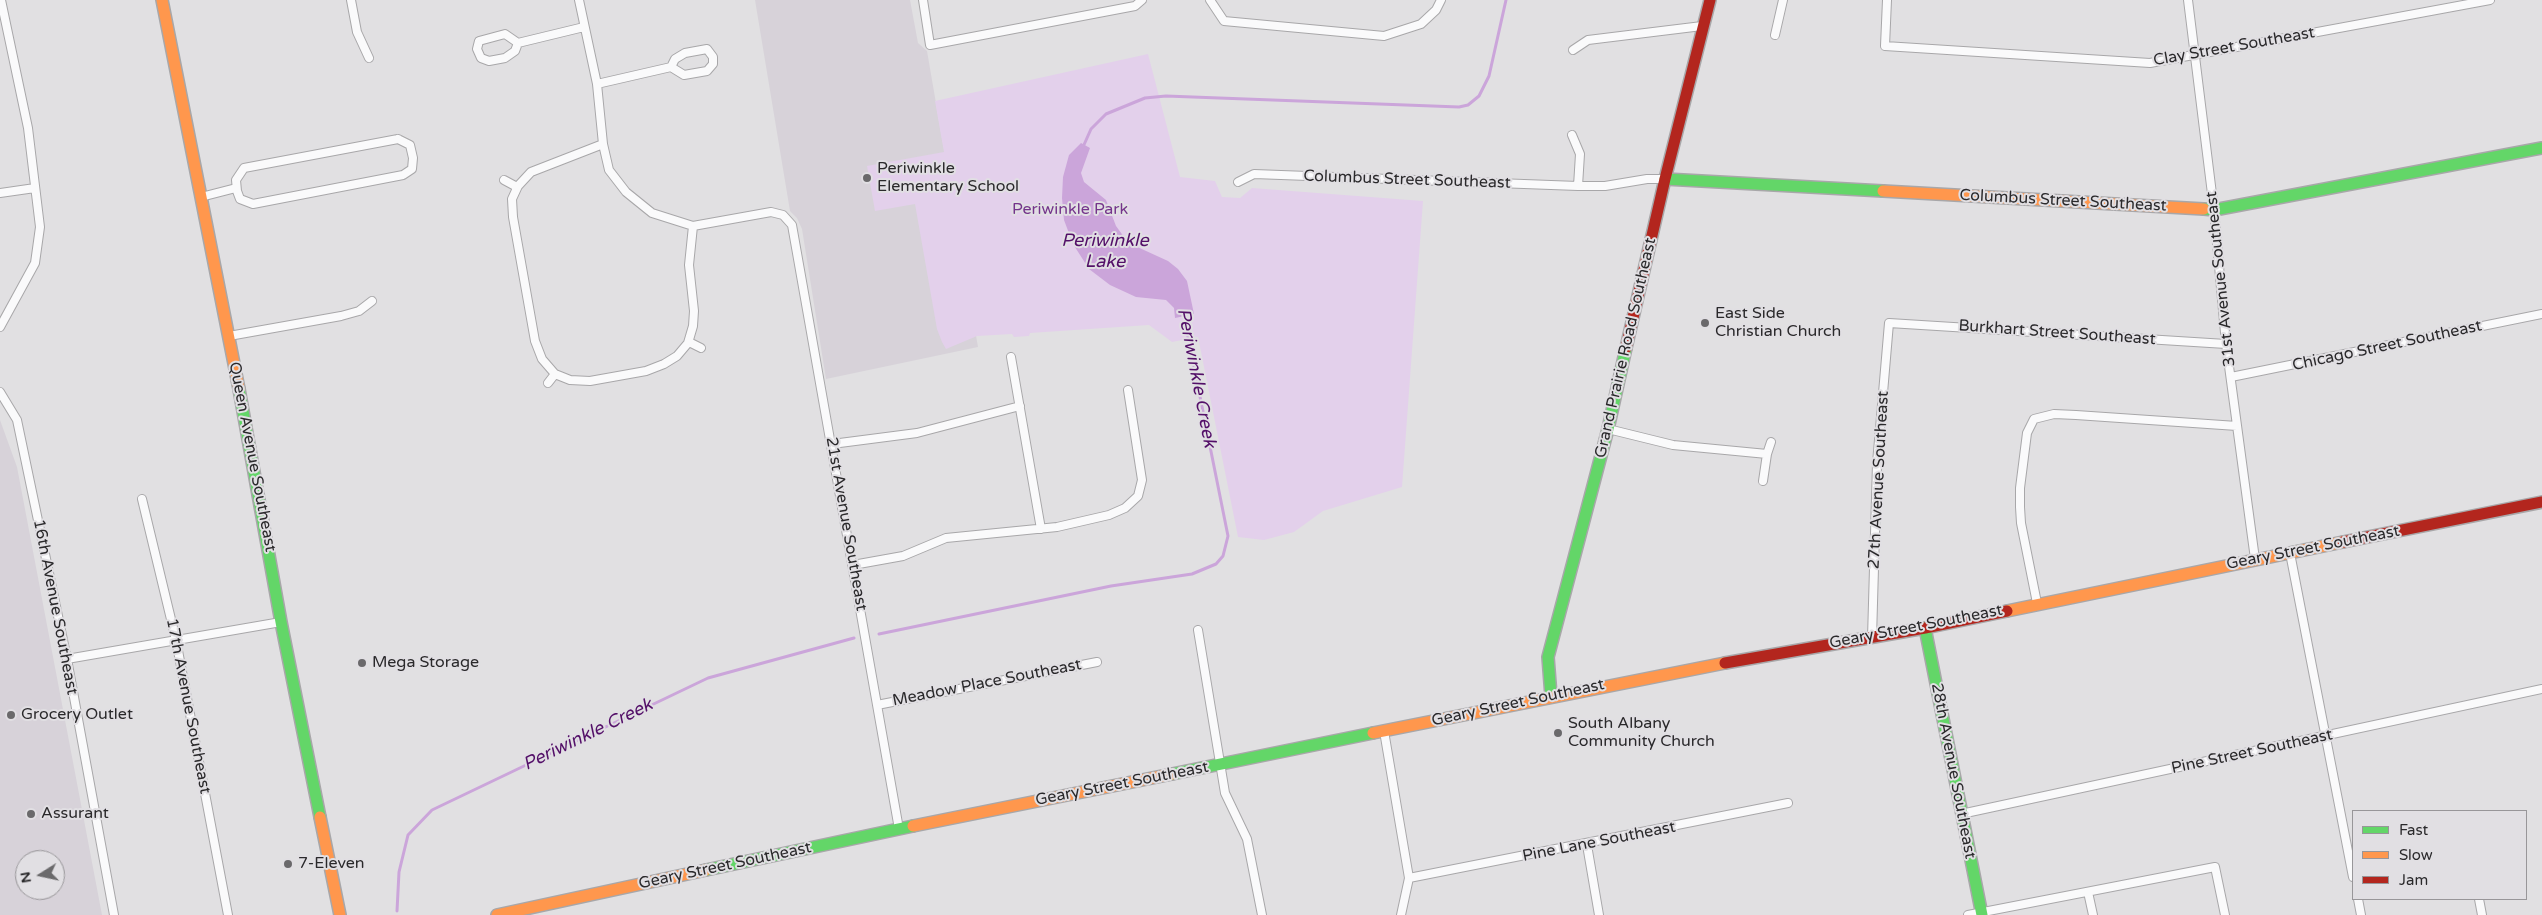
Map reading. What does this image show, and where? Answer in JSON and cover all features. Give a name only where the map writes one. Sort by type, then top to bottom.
[{"type":"main road","name":"Queen Avenue Southeast","points":[[162,0],[229,336],[281,622],[340,915]]},
{"type":"main road","name":"Grand Prairie Road Southeast","points":[[1551,696],[1548,657],[1608,429],[1665,179],[1710,0]]},
{"type":"main road","name":"Columbus Street Southeast","points":[[1665,179],[2214,210],[2542,148]]},
{"type":"main road","name":"Geary Street Southeast","points":[[497,915],[899,828],[1729,660],[1925,628],[2037,603],[2542,502]]},
{"type":"main road","name":"28th Avenue Southeast","points":[[1925,628],[1982,914]]},
{"type":"street","points":[[0,327],[35,263],[40,227],[28,128],[1,0]]},
{"type":"street","points":[[351,0],[357,32],[369,58]]},
{"type":"street","points":[[579,0],[597,84],[603,144],[609,170],[626,192],[652,213],[693,226],[690,272],[694,311],[688,342],[677,356],[664,364],[646,371],[590,381],[570,380],[555,374],[542,359],[535,341],[513,217],[512,199],[517,187],[531,172],[603,144]]},
{"type":"street","points":[[923,0],[930,45],[1135,6],[1142,0]]},
{"type":"street","points":[[1210,0],[1224,20],[1384,36],[1421,24],[1436,10],[1441,0]]},
{"type":"street","points":[[1775,35],[1783,0]]},
{"type":"street","name":"Clay Street Southeast","points":[[1887,0],[1885,46],[2150,63],[2490,0]]},
{"type":"street","name":"31st Avenue Southeast","points":[[2188,0],[2214,210],[2226,344],[2255,559]]},
{"type":"street","points":[[1573,50],[1588,40],[1702,26]]},
{"type":"street","points":[[518,42],[515,51],[505,58],[489,61],[481,58],[477,49],[478,42],[505,34],[518,42],[584,27]]},
{"type":"street","points":[[597,84],[671,67],[684,74],[706,71],[713,64],[713,56],[710,51],[703,49],[685,53],[675,59],[671,67]]},
{"type":"street","points":[[1572,134],[1580,154],[1578,186]]},
{"type":"street","points":[[398,138],[410,145],[413,158],[412,169],[403,175],[253,204],[240,199],[236,188],[236,180],[244,168],[398,138]]},
{"type":"street","name":"Columbus Street Southeast","points":[[1238,182],[1254,174],[1578,186],[1605,186],[1646,179],[1665,179]]},
{"type":"street","points":[[504,180],[517,187]]},
{"type":"street","points":[[0,194],[35,188]]},
{"type":"street","points":[[201,197],[236,188]]},
{"type":"street","name":"21st Avenue Southeast","points":[[693,226],[771,212],[783,215],[789,220],[801,264],[899,828]]},
{"type":"street","points":[[229,336],[341,316],[359,311],[372,301]]},
{"type":"street","name":"Chicago Street Southeast","points":[[2231,377],[2542,314]]},
{"type":"street","name":"Burkhart Street Southeast","points":[[1889,323],[2226,344]]},
{"type":"street","name":"27th Avenue Southeast","points":[[1872,638],[1877,463],[1889,323]]},
{"type":"street","points":[[688,342],[700,348]]},
{"type":"street","points":[[1011,357],[1041,529]]},
{"type":"street","points":[[548,383],[555,374]]},
{"type":"street","points":[[854,565],[903,556],[946,538],[1041,529],[1109,515],[1125,508],[1138,496],[1142,480],[1128,390]]},
{"type":"street","name":"16th Avenue Southeast","points":[[0,392],[17,420],[67,659],[114,915]]},
{"type":"street","points":[[832,444],[917,433],[1020,406]]},
{"type":"street","points":[[2037,603],[2021,523],[2020,507],[2020,488],[2027,432],[2034,419],[2061,415],[2236,426]]},
{"type":"street","points":[[1608,429],[1673,445],[1767,454]]},
{"type":"street","points":[[1763,481],[1767,454],[1771,442]]},
{"type":"street","name":"17th Avenue Southeast","points":[[142,499],[176,640],[228,915]]},
{"type":"street","points":[[2290,553],[2352,872]]},
{"type":"street","points":[[67,659],[281,622]]},
{"type":"street","points":[[1198,630],[1225,793],[1247,839],[1262,915]]},
{"type":"street","name":"Meadow Place Southeast","points":[[877,705],[1097,662]]},
{"type":"street","name":"Pine Street Southeast","points":[[1961,814],[2542,689]]},
{"type":"street","points":[[1384,731],[1409,878],[1401,915]]},
{"type":"street","name":"Pine Lane Southeast","points":[[1409,878],[1587,845],[1788,803]]},
{"type":"street","points":[[1587,845],[1599,915]]},
{"type":"street","points":[[1968,915],[1982,914],[2215,867],[2225,915]]},
{"type":"street","points":[[2088,892],[2093,915]]},
{"type":"street","points":[[2358,900],[2361,915]]},
{"type":"street","points":[[2480,900],[2482,915]]},
{"type":"shaded area","name":"Periwinkle Elementary School","points":[[755,0],[910,0],[918,43],[927,51],[978,347],[826,379],[802,229],[797,218],[790,211]]},
{"type":"shaded area","points":[[0,420],[17,467],[102,915],[0,915]]},
{"type":"green space","name":"Periwinkle Park","points":[[1148,54],[1180,177],[1215,181],[1222,197],[1240,198],[1252,188],[1423,201],[1402,487],[1323,511],[1294,532],[1264,540],[1238,537],[1198,337],[1172,342],[1149,325],[1030,333],[1029,336],[1014,337],[1012,334],[977,336],[946,349],[937,329],[915,204],[875,211],[867,166],[944,152],[935,101]]},
{"type":"water","name":"Periwinkle Lake","points":[[1081,143],[1090,148],[1081,173],[1084,182],[1106,200],[1116,226],[1124,237],[1133,245],[1168,261],[1178,269],[1187,281],[1194,314],[1175,318],[1174,308],[1166,300],[1136,297],[1110,285],[1089,269],[1073,244],[1064,220],[1062,198],[1063,177],[1069,155]]},
{"type":"waterway","name":"Periwinkle Creek","points":[[1083,147],[1091,129],[1106,114],[1145,98],[1166,96],[1459,107],[1468,105],[1479,96],[1489,76],[1506,0]]},
{"type":"waterway","name":"Periwinkle Creek","points":[[879,634],[1111,586],[1192,574],[1216,564],[1223,556],[1228,536],[1183,312]]},
{"type":"waterway","name":"Periwinkle Creek","points":[[397,911],[399,872],[408,835],[432,810],[708,678],[854,638]]},
{"type":"traffic: fast","points":[[2204,209],[2214,210],[2542,148]]},
{"type":"traffic: fast","points":[[1665,179],[1883,191]]},
{"type":"traffic: fast","points":[[1551,696],[1548,657],[1608,429],[1626,348]]},
{"type":"traffic: fast","points":[[239,389],[281,622],[320,817]]},
{"type":"traffic: fast","points":[[1925,628],[1982,915]]},
{"type":"traffic: fast","points":[[1172,774],[1373,733]]},
{"type":"traffic: fast","points":[[706,870],[913,826]]},
{"type":"traffic: slow","points":[[162,0],[239,389]]},
{"type":"traffic: slow","points":[[1883,191],[2204,209]]},
{"type":"traffic: slow","points":[[2007,611],[2343,542]]},
{"type":"traffic: slow","points":[[1373,733],[1725,663]]},
{"type":"traffic: slow","points":[[913,826],[1172,774]]},
{"type":"traffic: slow","points":[[320,817],[340,915]]},
{"type":"traffic: slow","points":[[497,915],[706,870]]},
{"type":"traffic: jam","points":[[1626,348],[1665,179],[1710,0]]},
{"type":"traffic: jam","points":[[2343,542],[2542,502]]},
{"type":"traffic: jam","points":[[1725,663],[1925,628],[2007,611]]},
{"type":"place","name":"Periwinkle Elementary School","points":[[867,178]]},
{"type":"place","name":"East Side Christian Church","points":[[1705,323]]},
{"type":"place","name":"Mega Storage","points":[[362,663]]},
{"type":"place","name":"Grocery Outlet","points":[[11,715]]},
{"type":"place","name":"South Albany Community Church","points":[[1558,733]]},
{"type":"place","name":"Assurant","points":[[31,814]]},
{"type":"place","name":"7-Eleven","points":[[288,864]]}]
